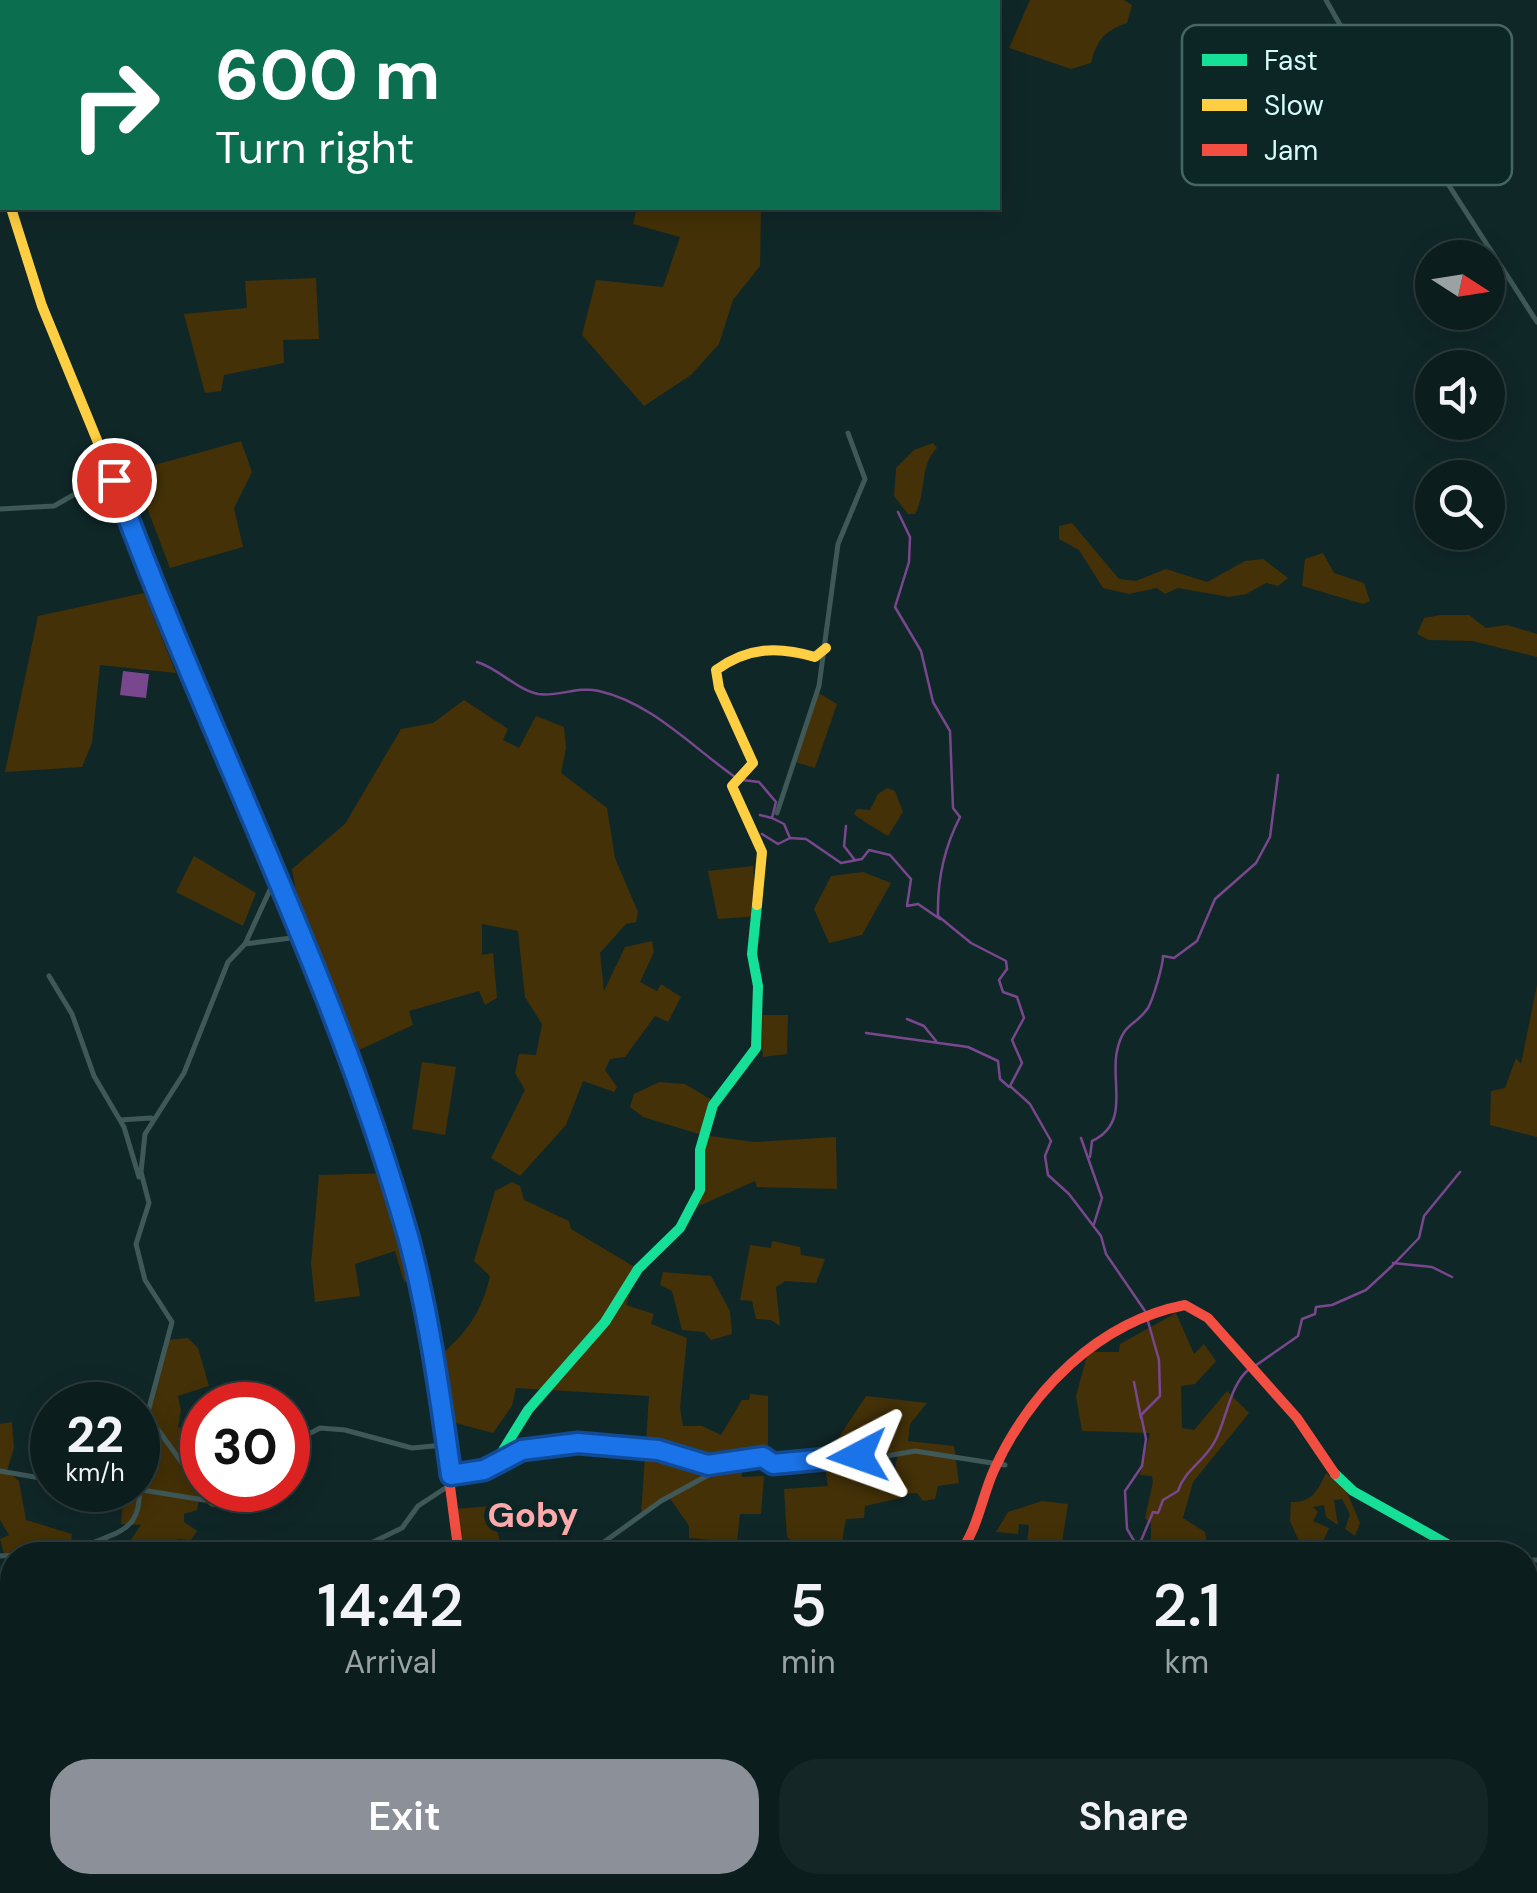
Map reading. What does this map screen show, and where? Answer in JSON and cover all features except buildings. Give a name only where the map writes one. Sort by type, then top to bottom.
[{"type":"street","points":[[1326,0],[1340,25]]},
{"type":"street","points":[[1448,185],[1537,322]]},
{"type":"street","points":[[12,210],[42,306],[354,1073],[409,1240],[447,1445],[458,1542]]},
{"type":"street","points":[[777,812],[819,686],[834,559],[865,478],[848,433]]},
{"type":"street","points":[[0,509],[54,506],[82,490],[114,480]]},
{"type":"street","points":[[494,1465],[528,1410],[574,1353],[590,1342],[638,1269],[680,1228],[700,1190],[700,1150],[713,1105],[756,1048],[756,888],[762,852],[732,786],[753,763],[724,699],[716,670],[730,658],[762,648],[790,649],[815,656],[826,648]]},
{"type":"street","points":[[142,1181],[143,1141],[152,1118],[184,1073],[228,962],[245,944],[275,878]]},
{"type":"street","points":[[245,944],[299,937]]},
{"type":"street","points":[[49,976],[72,1014],[94,1076],[120,1120],[148,1202],[136,1244],[145,1280],[172,1322],[157,1382]]},
{"type":"street","points":[[120,1120],[152,1118]]},
{"type":"street","points":[[966,1542],[1000,1465],[1069,1362],[1157,1312],[1185,1305],[1201,1311],[1301,1423],[1329,1468],[1352,1491],[1444,1542]]},
{"type":"street","points":[[310,1432],[320,1428],[346,1430],[412,1448],[447,1445]]},
{"type":"street","points":[[160,1433],[180,1462]]},
{"type":"street","points":[[372,1542],[402,1528],[418,1506],[452,1479],[494,1465],[522,1450],[578,1443],[658,1450],[702,1464],[763,1457],[773,1464],[850,1456],[869,1459],[915,1450],[1000,1465]]},
{"type":"street","points":[[603,1542],[661,1501],[736,1463]]},
{"type":"street","points":[[0,1471],[30,1476]]},
{"type":"street","points":[[102,1542],[131,1527],[138,1512]]},
{"type":"shaded area","points":[[1030,0],[1124,0],[1132,5],[1127,23],[1103,37],[1091,63],[1071,69],[1009,48]]},
{"type":"shaded area","points":[[636,210],[761,210],[760,266],[733,300],[719,344],[691,375],[644,406],[582,335],[596,280],[663,287],[680,237],[633,224]]},
{"type":"shaded area","points":[[316,278],[319,339],[283,340],[284,363],[224,375],[221,391],[205,393],[184,314],[247,308],[245,281]]},
{"type":"shaded area","points":[[241,441],[252,472],[234,508],[243,547],[170,568],[133,471]]},
{"type":"shaded area","points":[[933,443],[937,448],[928,463],[919,506],[915,514],[908,514],[894,496],[896,468],[914,450]]},
{"type":"shaded area","points":[[1072,523],[1119,579],[1136,581],[1166,569],[1207,582],[1245,561],[1263,559],[1288,578],[1278,586],[1266,583],[1246,594],[1229,597],[1178,588],[1165,594],[1157,588],[1129,594],[1103,588],[1079,550],[1059,539],[1059,526]]},
{"type":"shaded area","points":[[1323,553],[1334,573],[1364,583],[1370,601],[1363,604],[1302,586],[1305,559]]},
{"type":"shaded area","points":[[144,593],[176,673],[100,665],[92,743],[82,767],[5,772],[38,616]]},
{"type":"shaded area","points":[[1469,615],[1486,628],[1507,625],[1537,634],[1537,657],[1472,641],[1429,640],[1417,634],[1424,618]]},
{"type":"shaded area","points":[[123,671],[149,674],[146,698],[120,695]]},
{"type":"shaded area","points":[[817,692],[837,704],[815,768],[795,762]]},
{"type":"shaded area","points":[[464,700],[508,729],[503,740],[519,748],[536,716],[564,727],[566,748],[561,773],[607,808],[615,858],[638,912],[636,922],[626,924],[600,953],[604,991],[625,947],[652,941],[654,952],[640,982],[657,991],[661,984],[681,997],[668,1022],[655,1016],[625,1057],[610,1059],[605,1070],[617,1087],[614,1092],[583,1081],[566,1125],[520,1176],[491,1158],[525,1090],[515,1073],[519,1054],[536,1055],[542,1024],[525,997],[518,931],[482,924],[482,955],[493,953],[497,998],[485,1005],[479,991],[409,1011],[413,1025],[359,1050],[297,898],[292,869],[345,824],[401,729],[433,723]]},
{"type":"shaded area","points":[[887,788],[895,791],[903,812],[888,836],[854,814],[857,809],[870,810],[878,794]]},
{"type":"shaded area","points":[[194,856],[256,893],[243,926],[176,892]]},
{"type":"shaded area","points":[[753,866],[758,916],[718,919],[708,871]]},
{"type":"shaded area","points":[[863,872],[891,883],[862,935],[829,943],[814,909],[831,876]]},
{"type":"shaded area","points":[[1537,985],[1537,1137],[1490,1125],[1491,1091],[1505,1088],[1516,1058],[1521,1064]]},
{"type":"shaded area","points":[[760,1015],[788,1015],[787,1054],[763,1057]]},
{"type":"shaded area","points":[[422,1062],[456,1067],[445,1135],[412,1129]]},
{"type":"shaded area","points":[[659,1082],[685,1084],[715,1102],[703,1135],[754,1142],[836,1137],[837,1189],[757,1187],[755,1181],[690,1210],[700,1190],[702,1135],[643,1117],[630,1107],[634,1094]]},
{"type":"shaded area","points":[[389,1173],[417,1278],[404,1282],[395,1251],[355,1264],[360,1296],[315,1302],[311,1264],[319,1175]]},
{"type":"shaded area","points":[[512,1182],[520,1186],[524,1200],[569,1221],[571,1229],[638,1269],[626,1305],[654,1314],[651,1324],[687,1338],[680,1408],[683,1426],[702,1426],[721,1435],[742,1400],[749,1400],[750,1394],[768,1396],[768,1460],[763,1457],[741,1463],[742,1477],[764,1476],[761,1514],[740,1514],[737,1542],[689,1538],[689,1526],[669,1497],[641,1515],[649,1396],[516,1388],[512,1406],[493,1433],[452,1422],[438,1357],[465,1331],[482,1301],[490,1276],[474,1261],[495,1191]]},
{"type":"shaded area","points":[[772,1241],[800,1247],[801,1255],[825,1259],[816,1283],[785,1281],[776,1287],[780,1326],[771,1320],[756,1319],[752,1301],[740,1300],[750,1245],[771,1248]]},
{"type":"shaded area","points":[[663,1272],[711,1276],[730,1311],[732,1334],[711,1340],[704,1332],[682,1330],[672,1291],[660,1285]]},
{"type":"shaded area","points":[[1176,1313],[1194,1354],[1204,1344],[1216,1361],[1195,1384],[1181,1386],[1182,1428],[1194,1430],[1227,1391],[1249,1413],[1193,1482],[1183,1518],[1205,1532],[1206,1542],[1149,1542],[1151,1524],[1145,1518],[1153,1482],[1152,1476],[1140,1475],[1150,1433],[1082,1431],[1076,1396],[1088,1352],[1119,1352],[1120,1344]]},
{"type":"shaded area","points":[[188,1338],[198,1348],[208,1382],[180,1382],[178,1396],[180,1512],[190,1512],[184,1514],[184,1522],[197,1531],[191,1540],[132,1542],[141,1525],[121,1524],[122,1512],[160,1512],[160,1382],[156,1382],[165,1340]]},
{"type":"shaded area","points":[[866,1396],[927,1403],[910,1424],[908,1441],[954,1446],[959,1483],[938,1486],[935,1499],[923,1501],[917,1493],[904,1494],[893,1475],[899,1451],[869,1459],[830,1459],[832,1472],[891,1485],[901,1498],[865,1506],[864,1518],[846,1519],[842,1542],[793,1542],[787,1537],[784,1489],[828,1486],[822,1448],[833,1446]]},
{"type":"shaded area","points":[[12,1422],[14,1448],[7,1471],[19,1481],[26,1520],[72,1534],[71,1542],[1,1542],[9,1535],[0,1520],[0,1424]]},
{"type":"shaded area","points":[[1326,1473],[1347,1492],[1360,1523],[1355,1536],[1345,1529],[1350,1514],[1342,1499],[1334,1500],[1338,1525],[1326,1517],[1324,1505],[1313,1507],[1318,1512],[1313,1521],[1329,1528],[1323,1542],[1299,1542],[1290,1521],[1291,1502],[1309,1498]]},
{"type":"shaded area","points":[[1042,1501],[1068,1504],[1062,1542],[1027,1542],[1029,1525],[1019,1524],[1018,1534],[996,1532],[1008,1512]]},
{"type":"shaded area","points":[[490,1506],[500,1542],[458,1542],[455,1509]]},
{"type":"waterway","points":[[898,512],[910,537],[909,562],[895,607],[921,651],[933,702],[950,731],[953,808],[960,817],[943,865],[938,916],[971,943],[1006,961],[1007,969],[999,980],[1003,992],[1017,997],[1024,1018],[1012,1040],[1022,1063],[1010,1086],[1030,1104],[1051,1141],[1045,1156],[1048,1175],[1069,1194],[1101,1236],[1106,1254],[1145,1311]]},
{"type":"waterway","points":[[477,662],[538,694],[591,690],[637,705],[735,777]]},
{"type":"waterway","points":[[1090,1157],[1092,1141],[1104,1133],[1115,1113],[1117,1051],[1123,1035],[1148,1008],[1163,956],[1174,958],[1197,941],[1215,899],[1256,863],[1270,837],[1278,775]]},
{"type":"waterway","points":[[742,780],[759,782],[776,802],[772,818],[784,824],[790,838],[806,839],[841,863],[862,859],[869,850],[890,855],[911,879],[907,906],[918,904],[940,919]]},
{"type":"waterway","points":[[760,815],[772,818]]},
{"type":"waterway","points":[[846,826],[844,846],[854,859]]},
{"type":"waterway","points":[[762,834],[778,844],[790,838]]},
{"type":"waterway","points":[[907,1019],[924,1026],[936,1041]]},
{"type":"waterway","points":[[866,1033],[968,1047],[998,1061],[1000,1079],[1009,1087]]},
{"type":"waterway","points":[[1081,1138],[1102,1198],[1094,1224]]},
{"type":"waterway","points":[[1255,1366],[1298,1336],[1302,1319],[1315,1314],[1316,1307],[1332,1305],[1366,1290],[1392,1266],[1419,1238],[1424,1216],[1460,1172]]},
{"type":"waterway","points":[[1393,1263],[1432,1267],[1452,1277]]},
{"type":"waterway","points":[[1135,1542],[1127,1529],[1125,1491],[1142,1466],[1146,1439],[1141,1415],[1160,1396],[1159,1360],[1147,1318]]},
{"type":"waterway","points":[[1140,1542],[1153,1512],[1158,1513],[1163,1500],[1178,1491],[1211,1448],[1232,1394],[1248,1370]]},
{"type":"waterway","points":[[1134,1382],[1141,1418]]},
{"type":"traffic: fast","points":[[250,813],[330,1009],[397,1199]]},
{"type":"traffic: fast","points":[[494,1465],[528,1410],[605,1322],[638,1269],[680,1228],[700,1190],[700,1150],[713,1105],[756,1048],[758,986],[752,954],[757,905]]},
{"type":"traffic: fast","points":[[1335,1474],[1353,1491],[1444,1542]]},
{"type":"traffic: slow","points":[[12,210],[42,306],[250,813]]},
{"type":"traffic: slow","points":[[757,905],[762,852],[732,786],[753,763],[719,688],[716,670],[752,653],[776,650],[815,657],[826,648]]},
{"type":"traffic: jam","points":[[397,1199],[434,1364],[457,1542]]},
{"type":"traffic: jam","points":[[966,1542],[1009,1441],[1047,1388],[1070,1364],[1124,1327],[1185,1305],[1208,1318],[1297,1418],[1335,1474]]},
{"type":"district","name":"Goby","points":[[533,1515]]},
{"type":"route","points":[[114,480],[330,1010],[379,1145],[409,1240],[442,1406],[451,1475],[484,1470],[522,1450],[578,1443],[658,1450],[708,1465],[763,1457],[773,1464],[858,1456]]}]
